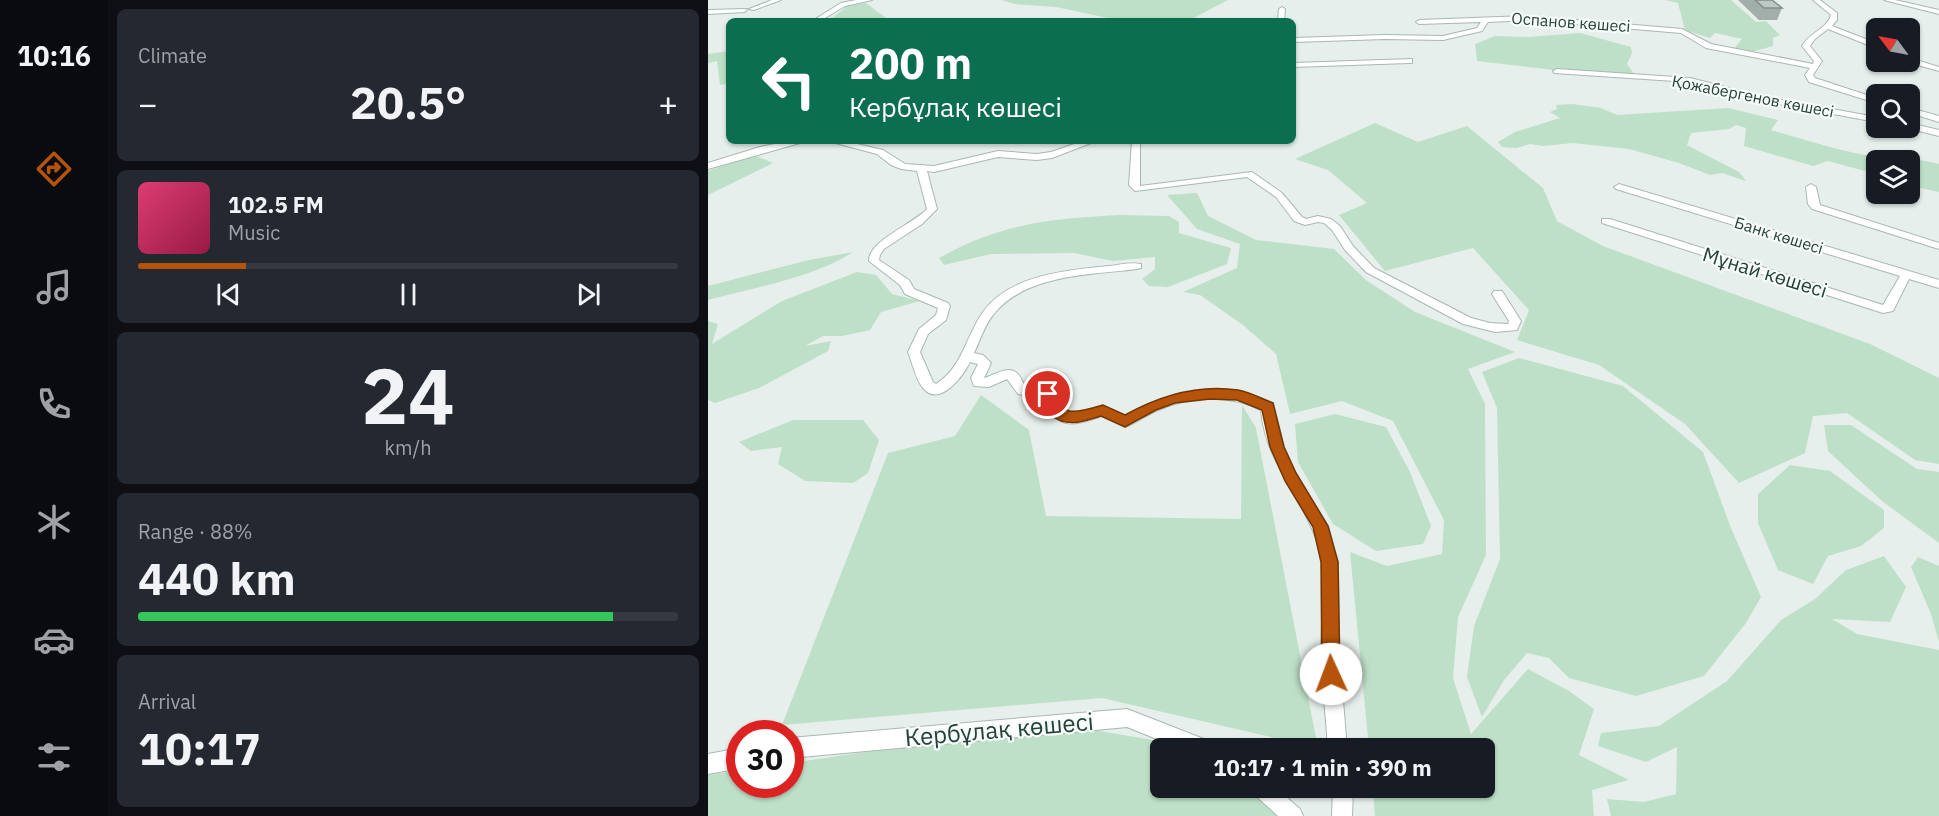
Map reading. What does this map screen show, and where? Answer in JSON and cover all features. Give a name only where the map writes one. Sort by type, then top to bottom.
[{"type":"street","points":[[708,12],[745,9],[778,0]]},
{"type":"street","points":[[818,18],[842,2],[868,0]]},
{"type":"street","points":[[1816,0],[1834,14],[1834,20],[1828,27],[1816,33],[1806,46],[1818,61],[1809,75],[1812,80],[1866,98]]},
{"type":"street","points":[[1887,0],[1939,12]]},
{"type":"street","points":[[745,9],[749,5],[761,6]]},
{"type":"street","points":[[1281,18],[1282,9]]},
{"type":"street","name":"Оспанов көшесі","points":[[1296,40],[1443,38],[1480,30],[1486,20],[1529,18],[1678,30],[1696,36],[1709,46],[1813,66]]},
{"type":"street","points":[[1419,22],[1486,20]]},
{"type":"street","points":[[1828,27],[1866,41]]},
{"type":"street","points":[[1296,64],[1409,61]]},
{"type":"street","points":[[1920,63],[1939,69]]},
{"type":"street","name":"Қожабергенов көшесі","points":[[1557,71],[1690,80],[1763,99],[1866,118]]},
{"type":"street","points":[[1920,114],[1939,119]]},
{"type":"street","points":[[1920,128],[1939,133]]},
{"type":"street","points":[[708,166],[763,149],[788,144]]},
{"type":"street","points":[[845,144],[880,152],[894,163],[904,167],[934,169],[998,154],[1044,156],[1082,144]]},
{"type":"street","points":[[1136,144],[1134,185],[1138,189],[1249,174],[1279,195],[1298,219],[1305,222],[1318,219],[1327,221],[1336,228],[1349,248],[1370,270],[1467,321],[1484,327],[1502,329],[1513,327],[1515,321],[1498,294]]},
{"type":"street","points":[[921,168],[932,209],[916,225],[879,248],[874,261],[905,283],[909,291],[944,306],[942,317],[923,332],[914,352],[928,385],[936,390],[950,384],[960,371],[989,311],[1013,291],[1046,279],[1137,266]]},
{"type":"street","name":"Банк көшесі","points":[[1618,187],[1939,284]]},
{"type":"street","points":[[1811,187],[1813,204],[1816,207],[1939,246]]},
{"type":"street","name":"Мұнай көшесі","points":[[1606,221],[1883,309],[1889,308],[1906,274]]},
{"type":"street","points":[[966,357],[979,357],[985,363],[977,378],[979,383],[1007,375],[1013,377],[1018,390],[1025,394],[1048,394],[1054,400],[1057,412],[1065,418],[1103,411],[1125,422],[1151,406],[1174,399],[1210,394],[1239,395],[1269,407],[1269,418],[1277,447],[1290,477],[1320,526],[1330,562],[1332,592],[1330,654],[1337,738]]},
{"type":"street","name":"Кербұлақ көшесі","points":[[804,747],[1127,718],[1177,738]]},
{"type":"street","points":[[708,764],[726,761]]},
{"type":"street","points":[[1273,798],[1293,816]]},
{"type":"street","points":[[1342,816],[1343,798]]},
{"type":"green space","points":[[1002,0],[1228,0],[1194,18],[1108,18],[1056,7],[1014,4]]},
{"type":"green space","points":[[1665,0],[1731,0],[1756,22],[1766,21],[1780,35],[1773,38],[1773,46],[1748,53],[1733,50],[1742,39],[1715,33],[1710,38],[1685,30],[1678,3]]},
{"type":"green space","points":[[866,3],[886,18],[833,18],[847,6]]},
{"type":"green space","points":[[1580,33],[1631,47],[1632,53],[1627,64],[1634,74],[1554,70],[1477,61],[1475,44],[1495,36],[1528,37]]},
{"type":"green space","points":[[726,51],[726,84],[720,85],[717,61],[708,63],[708,54]]},
{"type":"green space","points":[[1573,104],[1601,108],[1617,115],[1728,108],[1778,120],[1771,130],[1866,155],[1866,171],[1828,161],[1813,166],[1744,146],[1746,128],[1736,125],[1729,129],[1691,133],[1687,145],[1739,172],[1746,181],[1722,173],[1710,175],[1679,163],[1629,149],[1573,143],[1544,146],[1530,144],[1516,148],[1502,147],[1498,142],[1515,132],[1560,118],[1550,112],[1557,109],[1556,105]]},
{"type":"green space","points":[[1375,123],[1418,142],[1467,126],[1543,188],[1557,221],[1603,246],[1870,344],[1939,378],[1939,464],[1915,460],[1847,413],[1813,416],[1805,453],[1739,483],[1685,424],[1599,365],[1517,340],[1529,310],[1473,248],[1385,271],[1339,215],[1367,203],[1328,170],[1295,159]]},
{"type":"green space","points":[[754,155],[773,163],[708,195],[708,171]]},
{"type":"green space","points":[[1920,160],[1939,164],[1939,192],[1920,188]]},
{"type":"green space","points":[[1197,193],[1208,216],[1256,240],[1334,249],[1366,280],[1415,312],[1515,352],[1468,369],[1485,404],[1486,555],[1458,617],[1453,678],[1471,734],[1528,669],[1569,691],[1594,709],[1579,755],[1629,780],[1592,790],[1594,816],[1375,816],[1374,798],[1495,798],[1495,738],[1368,738],[1350,552],[1387,566],[1442,554],[1444,520],[1393,421],[1342,401],[1290,414],[1276,354],[1243,325],[1200,295],[1183,292],[1237,268],[1240,244],[1197,229],[1167,195]]},
{"type":"green space","points":[[1120,215],[1169,216],[1179,222],[1179,233],[1231,248],[1227,264],[1168,287],[1149,286],[1142,279],[1155,269],[1155,257],[1113,261],[1074,253],[991,254],[944,265],[939,258],[984,237],[1026,225],[1071,218]]},
{"type":"green space","points":[[853,252],[838,261],[803,275],[708,300],[708,286],[809,260]]},
{"type":"green space","points":[[857,272],[876,275],[892,294],[920,301],[881,312],[870,330],[842,336],[823,336],[805,346],[831,341],[828,351],[759,388],[715,403],[708,400],[708,321],[718,324],[712,344],[782,301]]},
{"type":"green space","points":[[1519,358],[1623,386],[1703,452],[1731,528],[1761,597],[1746,623],[1704,676],[1636,696],[1569,678],[1549,658],[1527,653],[1504,680],[1482,717],[1467,677],[1474,626],[1500,559],[1497,408],[1482,372]]},
{"type":"green space","points":[[981,395],[1029,430],[1046,516],[1241,519],[1242,405],[1256,428],[1316,738],[1275,738],[1102,698],[804,723],[804,720],[784,720],[888,453],[955,436]]},
{"type":"green space","points":[[1335,414],[1386,427],[1410,472],[1431,526],[1423,544],[1376,551],[1333,524],[1298,462],[1295,424]]},
{"type":"green space","points":[[793,420],[863,420],[879,440],[868,473],[853,483],[805,481],[778,464],[782,447],[751,451],[739,442]]},
{"type":"green space","points":[[1824,425],[1851,425],[1917,469],[1939,472],[1939,543],[1882,501],[1828,451]]},
{"type":"green space","points":[[1790,465],[1830,471],[1884,510],[1884,528],[1861,546],[1828,556],[1813,584],[1778,570],[1758,523],[1758,494]]},
{"type":"green space","points":[[1884,556],[1906,587],[1890,622],[1832,619],[1857,634],[1939,650],[1939,816],[1611,816],[1607,799],[1644,802],[1676,794],[1677,747],[1646,762],[1598,746],[1601,733],[1659,726],[1727,681],[1781,620],[1815,599],[1846,570]]},
{"type":"green space","points":[[1918,557],[1939,566],[1939,642],[1931,614],[1911,567]]},
{"type":"green space","points":[[1042,726],[1070,726],[1150,740],[1150,798],[1261,798],[1284,816],[708,816],[708,775],[726,772],[726,798],[804,798],[804,761]]},
{"type":"building","points":[[1755,0],[1772,0],[1782,8],[1764,8]]},
{"type":"route","points":[[1048,394],[1054,400],[1057,412],[1065,418],[1103,411],[1125,422],[1151,406],[1174,399],[1210,394],[1239,395],[1269,407],[1269,418],[1277,447],[1290,477],[1320,526],[1330,562],[1331,674]]}]
